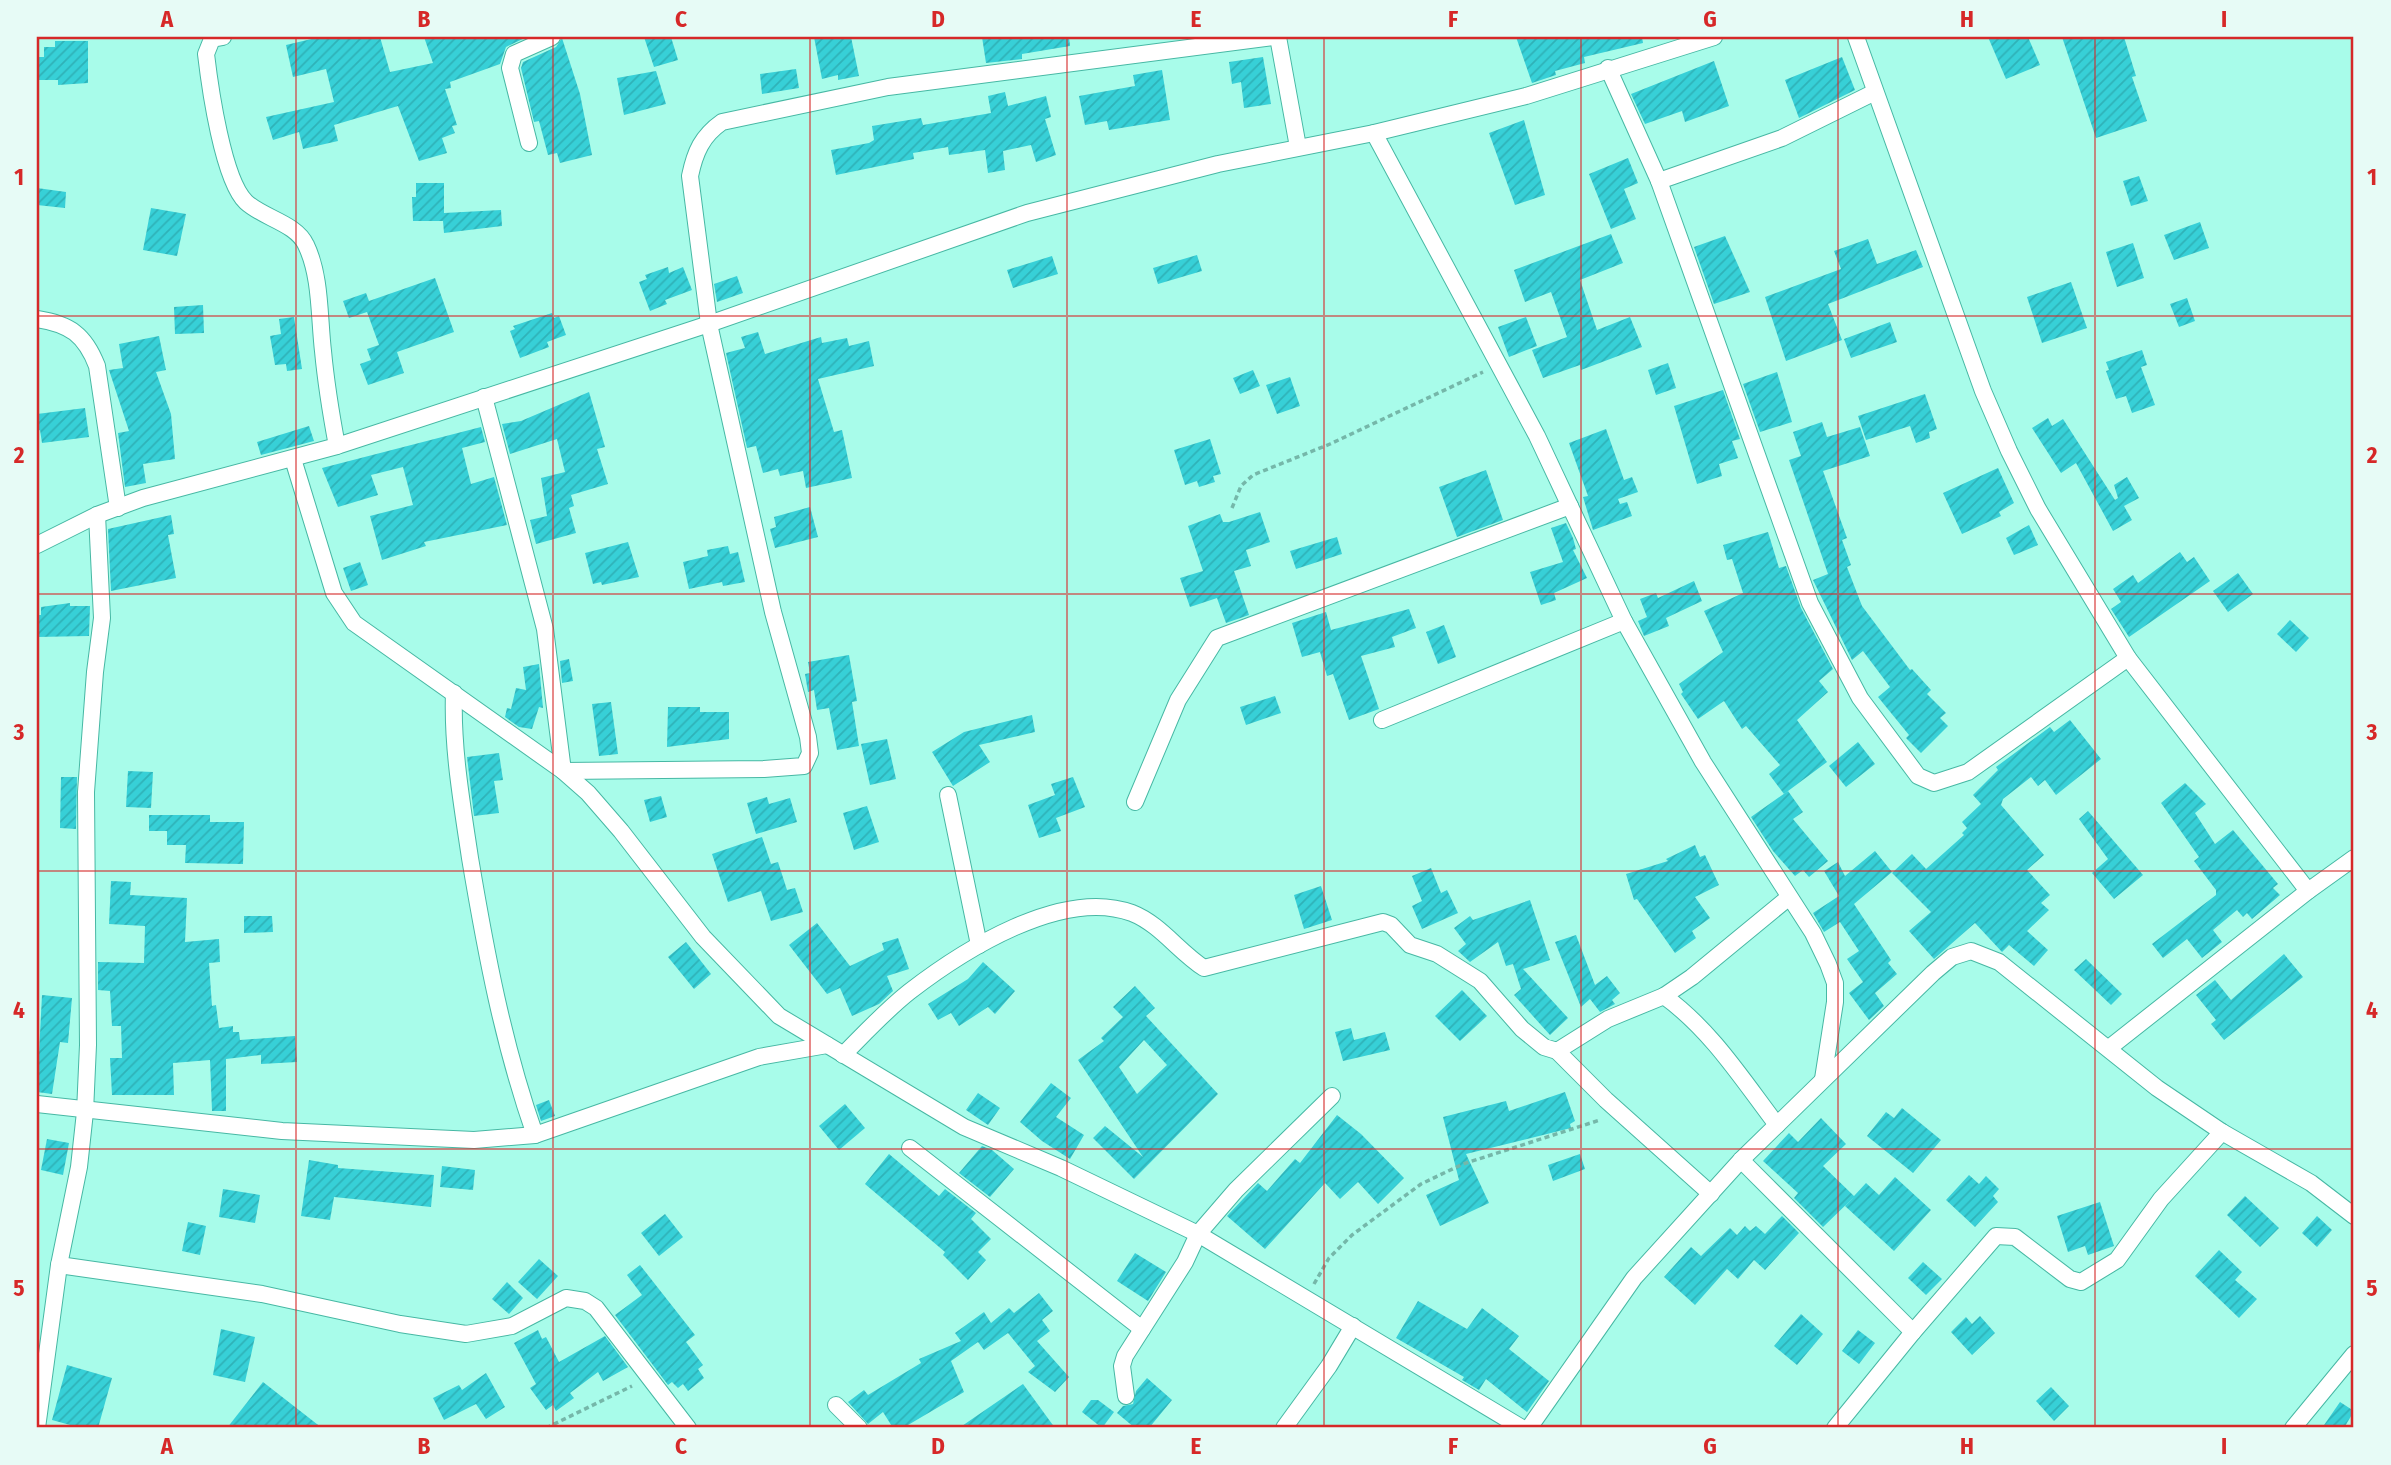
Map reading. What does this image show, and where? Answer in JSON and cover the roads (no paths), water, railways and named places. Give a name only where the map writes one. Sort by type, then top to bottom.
[{"type":"street","points":[[529,143],[510,68],[514,54],[552,37]]},
{"type":"street","points":[[563,771],[764,769],[804,766],[810,753],[773,612],[709,324],[690,176],[694,157],[706,133],[722,122],[888,87],[1275,37],[1298,147]]},
{"type":"street","points":[[37,545],[97,515],[143,498],[337,446],[709,324],[1027,214],[1218,164],[1374,133],[1526,96],[1608,68],[1714,37]]},
{"type":"street","points":[[1857,37],[1983,391],[2008,451],[2038,509],[2128,658],[2308,891]]},
{"type":"street","points":[[215,38],[206,54],[234,184],[248,204],[287,226],[305,242],[314,269],[326,382],[337,446]]},
{"type":"street","points":[[1608,68],[1659,181],[1810,603],[1860,698],[1918,776],[1934,783],[1968,772],[2128,658]]},
{"type":"street","points":[[1659,181],[1782,138],[1875,92]]},
{"type":"street","points":[[1374,133],[1498,365],[1570,506],[1624,621],[1703,762],[1812,933],[1835,983],[1835,1002],[1823,1079]]},
{"type":"street","points":[[37,319],[77,332],[89,345],[97,366],[118,508]]},
{"type":"street","points":[[484,397],[545,629],[563,771]]},
{"type":"street","points":[[293,459],[334,593],[354,623],[563,771],[588,793],[703,937],[779,1016],[964,1127],[1061,1168],[1198,1234],[1353,1326],[1430,1376],[1522,1428]]},
{"type":"street","points":[[1135,802],[1178,700],[1217,638],[1570,506]]},
{"type":"street","points":[[37,1428],[59,1265],[79,1167],[85,1112],[88,1045],[86,792],[94,673],[102,618],[97,515]]},
{"type":"street","points":[[1382,720],[1423,706],[1624,621]]},
{"type":"street","points":[[454,693],[453,722],[458,768],[484,940],[514,1074],[535,1135]]},
{"type":"street","points":[[948,795],[979,945]]},
{"type":"street","points":[[2109,1048],[2308,891],[2354,858]]},
{"type":"street","points":[[1557,1051],[1608,1019],[1664,996],[1713,962],[1788,898]]},
{"type":"street","points":[[842,1055],[907,994],[979,945],[1042,917],[1078,909],[1115,909],[1141,917],[1204,968],[1383,922],[1410,944],[1437,954],[1480,981],[1522,1029],[1544,1047],[1557,1051],[1711,1194]]},
{"type":"street","points":[[1529,1428],[1634,1278],[1741,1160],[1933,973],[1952,957],[1971,951],[1999,962],[2157,1088],[2222,1132],[2311,1183],[2354,1216]]},
{"type":"street","points":[[1664,996],[1691,1015],[1707,1032],[1777,1125]]},
{"type":"street","points":[[37,1104],[85,1112],[282,1131],[474,1140],[535,1135],[747,1060],[827,1045]]},
{"type":"street","points":[[1126,1396],[1122,1361],[1185,1262],[1198,1234],[1236,1190],[1332,1096]]},
{"type":"street","points":[[1835,1428],[1996,1236],[2015,1237],[2070,1279],[2081,1282],[2117,1260],[2161,1199],[2222,1132]]},
{"type":"street","points":[[910,1148],[1142,1329]]},
{"type":"street","points":[[1741,1160],[1913,1332]]},
{"type":"street","points":[[59,1265],[262,1294],[400,1324],[466,1334],[512,1326],[556,1302],[576,1298],[596,1308],[652,1377],[688,1428]]},
{"type":"street","points":[[1284,1428],[1329,1366],[1353,1326]]},
{"type":"street","points":[[2293,1428],[2354,1354]]},
{"type":"street","points":[[836,1405],[859,1428]]}]
